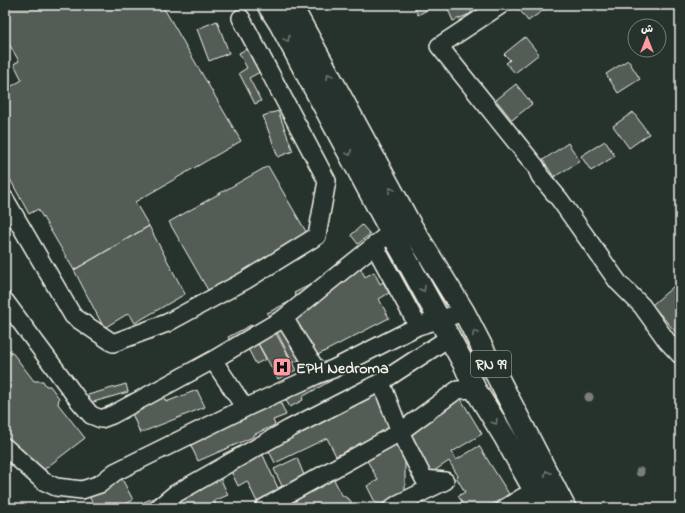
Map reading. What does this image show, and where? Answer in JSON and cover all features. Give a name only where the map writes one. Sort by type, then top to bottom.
[{"type":"main road","name":"RN 99","points":[[268,5],[280,24],[391,232],[450,337],[475,389],[508,443],[542,504]]},
{"type":"main road","name":"RN 99","points":[[291,5],[410,224],[464,312],[565,508]]},
{"type":"street","points":[[501,5],[439,46],[536,167],[540,176],[560,200],[618,282],[642,306],[680,355]]},
{"type":"street","points":[[5,199],[73,316],[113,343],[167,323],[246,280],[317,236],[327,181],[241,18]]},
{"type":"street","points":[[5,301],[91,415],[101,419],[112,415],[213,360],[284,318],[391,232],[410,224]]},
{"type":"street","points":[[374,245],[418,326]]},
{"type":"street","points":[[5,448],[43,481],[56,487],[82,490],[100,484],[115,472],[245,408],[333,369],[418,326],[464,312]]},
{"type":"street","points":[[284,318],[319,374]]},
{"type":"street","points":[[158,508],[175,494],[289,429],[381,382],[450,337]]},
{"type":"street","points":[[213,360],[245,408]]},
{"type":"street","points":[[381,382],[400,432],[424,479],[445,481],[392,508]]},
{"type":"street","points":[[264,508],[283,496],[400,432],[457,390],[475,389]]},
{"type":"street","points":[[505,508],[523,497],[542,504]]},
{"type":"building","points":[[5,5],[162,5],[241,141],[135,202],[149,226],[74,270],[38,209],[29,214],[5,170],[5,90],[22,80],[14,64],[19,61],[5,37]]},
{"type":"building","points":[[413,5],[436,5],[418,15]]},
{"type":"building","points":[[446,5],[468,5],[472,13],[453,21]]},
{"type":"building","points":[[516,5],[551,5],[528,21]]},
{"type":"building","points":[[217,21],[229,53],[209,61],[197,29]]},
{"type":"building","points":[[525,37],[539,54],[515,73],[506,63],[510,60],[504,54]]},
{"type":"building","points":[[248,48],[260,72],[249,78],[261,101],[255,104],[239,73],[247,68],[239,53]]},
{"type":"building","points":[[628,60],[640,79],[618,93],[606,74]]},
{"type":"building","points":[[516,84],[532,104],[512,120],[496,100]]},
{"type":"building","points":[[278,111],[293,151],[278,157],[263,116]]},
{"type":"building","points":[[633,112],[649,134],[629,148],[613,126]]},
{"type":"building","points":[[605,141],[615,156],[591,171],[581,156]]},
{"type":"building","points":[[568,143],[580,161],[554,177],[543,160]]},
{"type":"building","points":[[268,166],[308,235],[209,292],[169,222]]},
{"type":"building","points":[[362,225],[370,234],[358,244],[351,235]]},
{"type":"building","points":[[149,226],[185,294],[135,323],[129,313],[104,328],[74,270]]},
{"type":"building","points":[[357,261],[365,277],[374,272],[380,284],[383,282],[389,293],[379,299],[389,318],[308,360],[306,356],[293,363],[267,313],[297,298],[294,293]]},
{"type":"building","points":[[674,286],[680,293],[680,337],[652,305]]},
{"type":"building","points":[[251,325],[257,338],[235,350],[228,337]]},
{"type":"building","points":[[273,328],[296,370],[278,379],[255,338]]},
{"type":"building","points":[[256,340],[266,359],[256,364],[246,345]]},
{"type":"building","points":[[5,351],[11,351],[34,381],[43,381],[46,386],[50,386],[59,398],[58,404],[85,438],[42,471],[5,455]]},
{"type":"building","points":[[328,373],[332,380],[302,397],[303,400],[290,407],[281,392]]},
{"type":"building","points":[[126,384],[128,392],[83,405],[81,397]]},
{"type":"building","points":[[371,384],[394,428],[336,456],[327,438],[275,463],[262,437]]},
{"type":"building","points":[[148,387],[162,391],[166,402],[197,390],[205,407],[140,433],[125,396]]},
{"type":"building","points":[[277,394],[286,415],[273,420],[275,425],[253,435],[253,437],[198,461],[187,437]]},
{"type":"building","points":[[459,396],[482,434],[452,452],[456,460],[479,446],[509,494],[487,508],[451,508],[462,502],[458,496],[465,492],[456,477],[458,476],[449,461],[428,475],[407,432]]},
{"type":"building","points":[[397,438],[405,454],[405,493],[382,504],[376,504],[367,486],[378,480],[364,455]]},
{"type":"building","points":[[257,442],[278,488],[282,486],[274,469],[297,458],[306,480],[257,502],[247,481],[238,486],[223,454],[244,444],[245,447]]},
{"type":"building","points":[[217,471],[228,495],[214,501],[218,508],[142,508],[146,506],[144,502]]},
{"type":"building","points":[[332,476],[342,495],[350,500],[354,508],[300,508],[295,505],[291,498]]},
{"type":"building","points":[[121,477],[133,500],[118,508],[95,508],[89,496]]},
{"type":"building","points":[[59,503],[67,504],[66,508],[58,508]]},
{"type":"building","points":[[13,504],[40,508],[13,508]]},
{"type":"place","name":"EPH Nedroma","points":[[282,367]]}]
